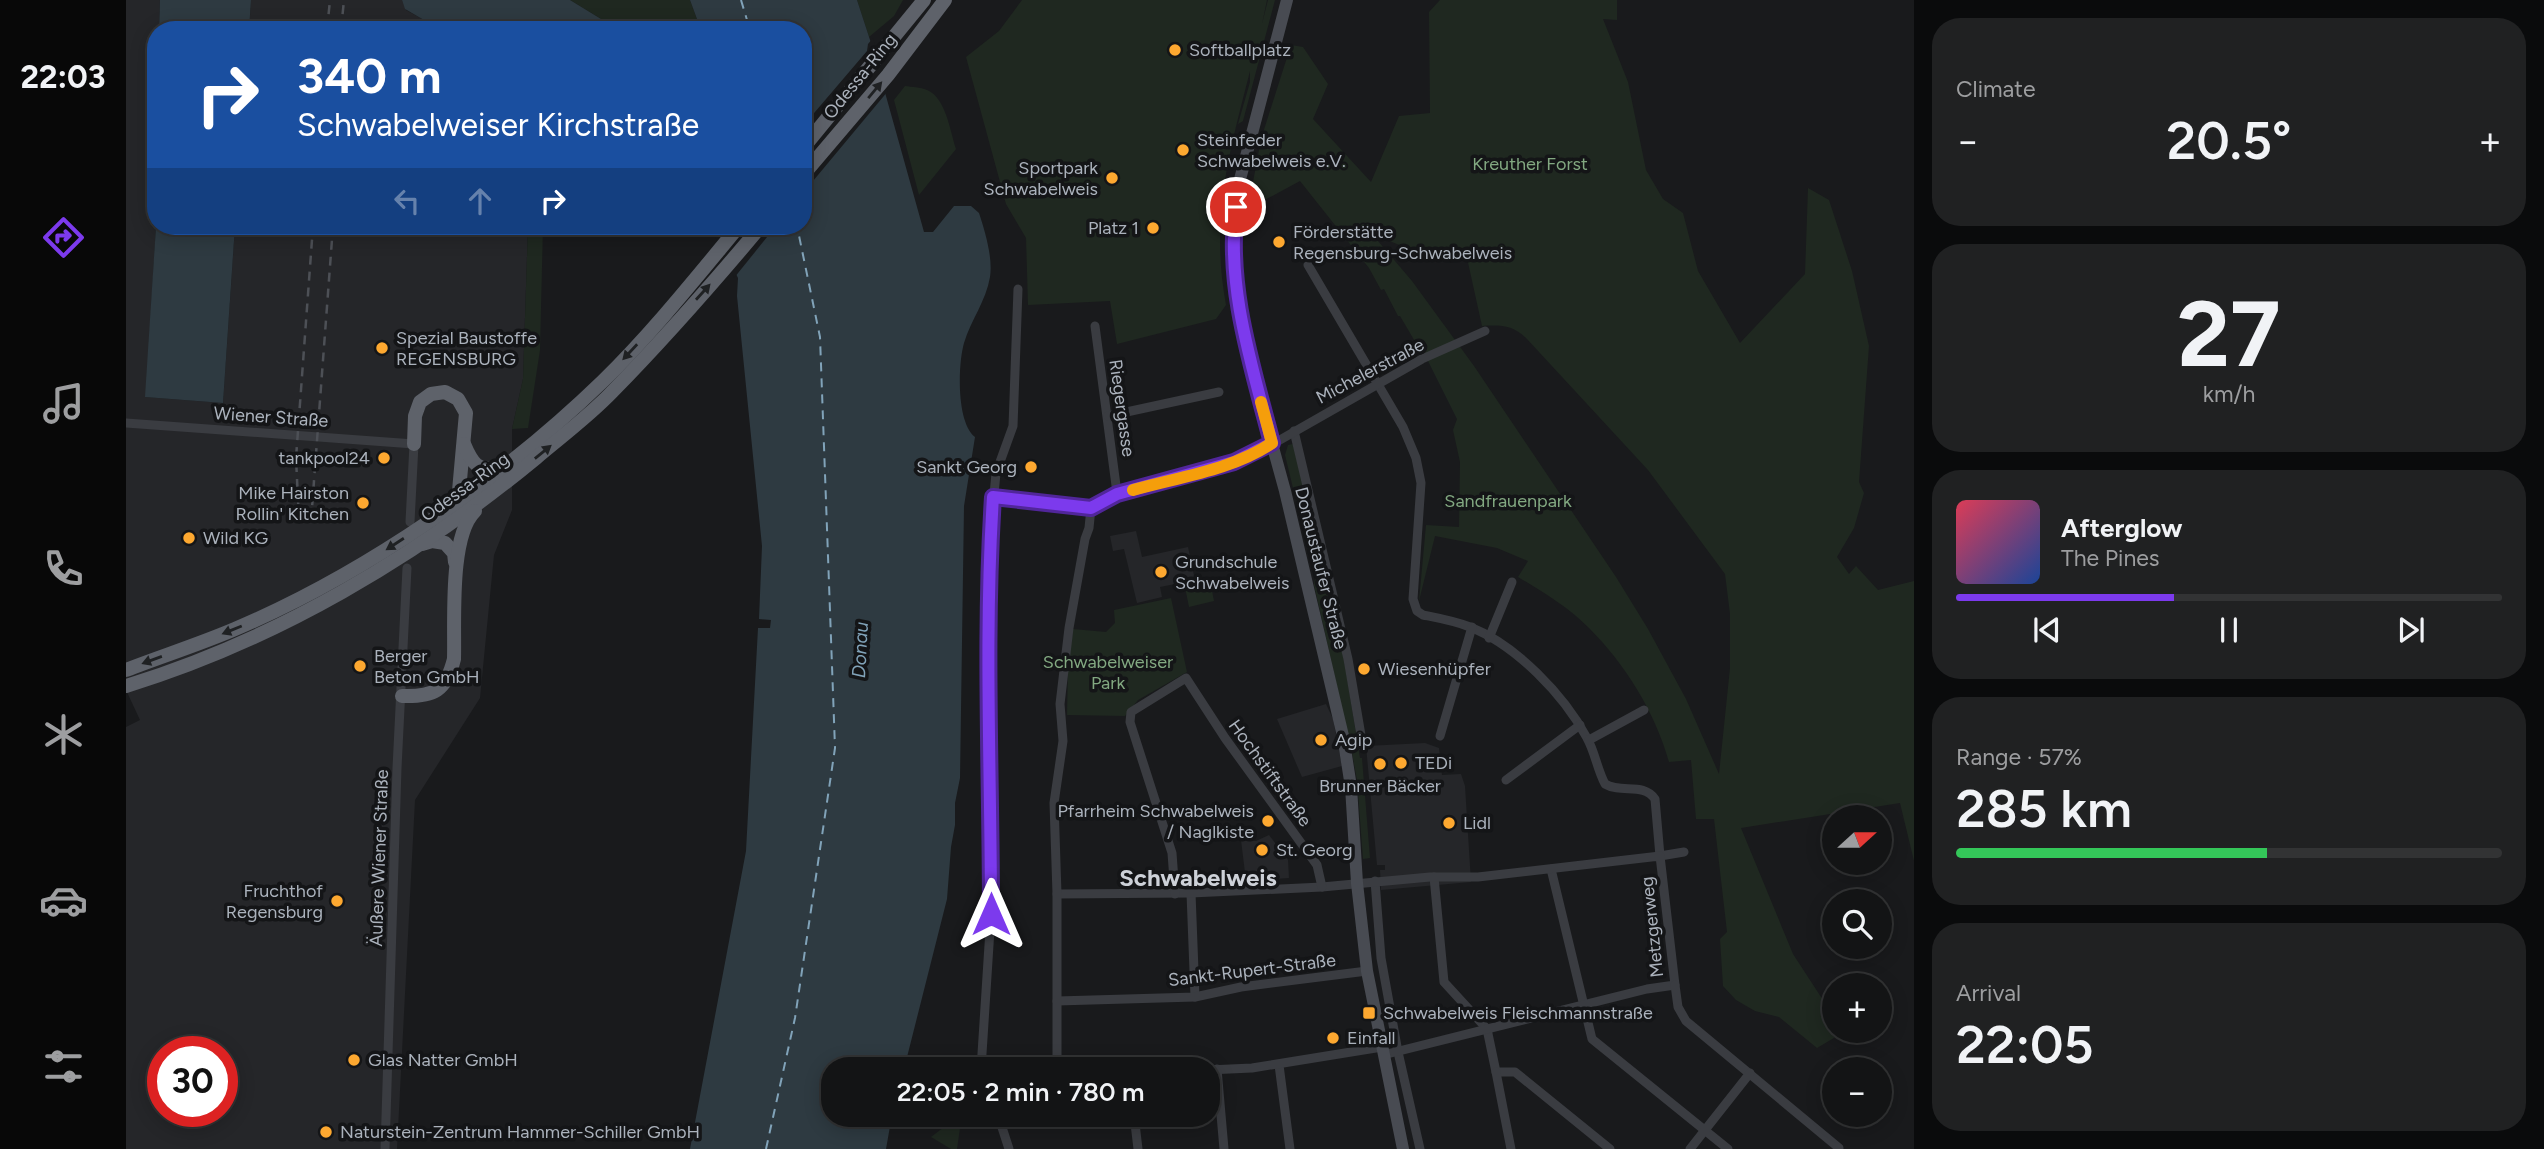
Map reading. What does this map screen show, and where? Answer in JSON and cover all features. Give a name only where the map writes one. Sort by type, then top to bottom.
[{"type":"highway","name":"Odessa-Ring","points":[[812,137],[924,0]]},
{"type":"highway","name":"Odessa-Ring","points":[[812,165],[888,75],[945,0]]},
{"type":"highway","name":"Odessa-Ring","points":[[318,597],[451,505],[603,381],[684,293],[732,235]]},
{"type":"highway","name":"Odessa-Ring","points":[[126,687],[148,678],[180,658],[318,597],[418,545],[490,495],[612,392],[753,235]]},
{"type":"highway","points":[[414,444],[418,407],[425,397],[438,393],[451,395],[463,406],[466,418],[459,491],[451,505]]},
{"type":"highway","points":[[463,443],[473,463],[484,470],[496,470]]},
{"type":"highway","points":[[402,696],[430,694],[438,690],[450,673],[454,659],[456,570],[460,535],[465,523],[490,495]]},
{"type":"highway","points":[[418,545],[432,541],[445,543],[454,553],[456,570]]},
{"type":"highway","name":"Odessa-Ring","points":[[126,670],[180,658]]},
{"type":"main road","name":"Donaustaufer Straße","points":[[1287,0],[1238,187],[1233,233],[1239,314],[1346,756],[1367,971],[1403,1149]]},
{"type":"street","points":[[1308,265],[1411,444],[1419,470],[1421,496],[1414,605],[1416,611],[1472,627],[1539,674],[1580,725],[1605,783],[1619,789],[1643,789],[1656,799],[1660,856]]},
{"type":"street","points":[[982,1057],[991,914],[989,569],[996,473],[1013,426],[1018,289]]},
{"type":"street","name":"Riegergasse","points":[[1095,326],[1117,494]]},
{"type":"street","name":"Michelerstraße","points":[[1091,508],[1117,494],[1234,462],[1422,359],[1485,331]]},
{"type":"street","points":[[1108,416],[1219,392]]},
{"type":"street","name":"Wiener Straße","points":[[126,423],[414,444]]},
{"type":"street","name":"Donaustaufer Straße","points":[[1294,431],[1346,646],[1363,747]]},
{"type":"street","points":[[410,522],[414,444]]},
{"type":"street","points":[[993,497],[1091,508],[1069,628],[1060,704],[1063,741],[1054,803],[1057,1057]]},
{"type":"street","name":"Äußere Wiener Straße","points":[[385,1149],[397,768],[407,568]]},
{"type":"street","points":[[1489,638],[1512,582]]},
{"type":"street","points":[[1440,736],[1472,627]]},
{"type":"street","name":"Hochstiftstraße","points":[[1175,894],[1172,853],[1130,722],[1131,712],[1138,705],[1186,678],[1225,738],[1317,865],[1322,887]]},
{"type":"street","points":[[1588,740],[1644,710]]},
{"type":"street","points":[[1506,780],[1580,725]]},
{"type":"street","name":"Metzgerweg","points":[[1057,894],[1191,894],[1322,887],[1434,877],[1478,877],[1684,852]]},
{"type":"street","name":"Metzgerweg","points":[[1220,1069],[1279,1065],[1383,1051],[1398,1052],[1582,1005],[1675,985],[1660,856]]},
{"type":"street","points":[[1551,869],[1589,1034],[1597,1045],[1728,1149]]},
{"type":"street","points":[[1434,877],[1444,982],[1487,1028],[1511,1149]]},
{"type":"street","points":[[1375,881],[1381,958],[1398,1052],[1420,1149]]},
{"type":"street","points":[[1191,894],[1195,996]]},
{"type":"street","name":"Sankt-Rupert-Straße","points":[[1057,1000],[1195,996],[1241,987],[1367,971]]},
{"type":"street","points":[[1675,985],[1678,1007],[1686,1021],[1839,1148]]},
{"type":"street","points":[[1279,1065],[1290,1149]]},
{"type":"street","points":[[1496,1072],[1515,1072],[1610,1149]]},
{"type":"street","points":[[1690,1149],[1750,1073]]},
{"type":"street","points":[[1220,1123],[1224,1149]]},
{"type":"street","points":[[1002,1127],[1009,1149]]},
{"type":"street","points":[[1135,1127],[1138,1149]]},
{"type":"shaded area","points":[[126,0],[160,0],[159,21],[147,21],[147,235],[155,235],[146,397],[223,403],[234,235],[528,235],[523,379],[512,429],[512,510],[494,555],[480,698],[415,800],[397,1149],[126,1149],[126,727],[140,720],[126,690]]},
{"type":"shaded area","points":[[251,0],[402,0],[406,10],[426,21],[250,21]]},
{"type":"shaded area","name":"Grundschule Schwabelweis","points":[[1136,531],[1142,557],[1188,547],[1195,580],[1160,587],[1162,597],[1137,603],[1124,549],[1113,551],[1110,536]]},
{"type":"shaded area","points":[[1326,704],[1333,719],[1342,766],[1302,777],[1277,719]]},
{"type":"shaded area","points":[[1425,743],[1439,748],[1442,775],[1461,774],[1465,786],[1471,882],[1381,890],[1380,870],[1385,870],[1385,865],[1377,865],[1366,746]]},
{"type":"shaded area","name":"St. Georg","points":[[1269,835],[1288,860],[1289,878],[1246,881],[1241,840],[1256,841]]},
{"type":"green space","points":[[570,0],[690,0],[698,21],[604,21]]},
{"type":"green space","points":[[857,0],[903,0],[894,16],[869,37]]},
{"type":"green space","name":"Sportpark Schwabelweis","points":[[1022,0],[1267,0],[1262,24],[1268,0],[1275,0],[1243,121],[1238,124],[1250,82],[1250,71],[1235,130],[1224,186],[1220,243],[1226,305],[1216,319],[1117,344],[1110,301],[1028,305],[1026,238],[1006,204],[966,57],[999,31]]},
{"type":"green space","name":"Kreuther Forst","points":[[1440,0],[1617,0],[1617,20],[1603,19],[1628,82],[1646,170],[1663,199],[1683,213],[1698,271],[1740,343],[1805,274],[1808,188],[1829,200],[1852,271],[1869,346],[1859,482],[1864,493],[1854,528],[1837,557],[1849,574],[1856,566],[1878,590],[1914,581],[1914,861],[1900,803],[1822,805],[1822,815],[1741,828],[1793,954],[1822,999],[1822,1043],[1825,1043],[1817,1048],[1779,1017],[1755,1011],[1736,1000],[1723,986],[1720,939],[1727,932],[1714,819],[1696,819],[1691,760],[1669,762],[1647,707],[1615,657],[1602,642],[1573,613],[1518,577],[1528,561],[1497,548],[1435,536],[1419,601],[1426,525],[1459,527],[1460,462],[1453,430],[1457,419],[1422,349],[1420,350],[1398,316],[1384,289],[1381,290],[1369,268],[1300,181],[1248,209],[1261,139],[1291,45],[1303,47],[1328,84],[1313,119],[1371,182],[1399,116],[1430,113],[1429,12]],"holes":[[[1372,234],[1402,246],[1467,258],[1482,326],[1506,327],[1527,339],[1648,470],[1725,574],[1730,614],[1730,668],[1719,774],[1686,699],[1616,577],[1474,366],[1412,281]]]},
{"type":"green space","points":[[905,86],[927,90],[939,100],[956,149],[919,195],[894,100]]},
{"type":"green space","points":[[528,235],[543,235],[540,350],[528,428],[512,429],[523,379]]},
{"type":"green space","points":[[1293,444],[1343,653],[1362,758],[1370,858],[1363,859],[1357,780],[1351,748],[1285,455],[1288,445]]},
{"type":"green space","points":[[1210,581],[1214,601],[1189,607],[1185,587]]},
{"type":"green space","name":"Schwabelweiser Park","points":[[1171,598],[1187,672],[1138,700],[1125,716],[1067,715],[1068,667],[1073,629],[1106,632],[1115,623],[1114,610]]},
{"type":"green space","points":[[944,1127],[960,1128],[957,1149],[951,1149],[931,1137]]},
{"type":"water","points":[[160,0],[251,0],[250,21],[159,21]]},
{"type":"water","points":[[402,0],[570,0],[604,21],[426,21],[405,9]]},
{"type":"water","name":"Donau","points":[[690,0],[857,0],[924,232],[933,232],[954,206],[971,206],[979,213],[989,253],[991,270],[988,286],[964,343],[961,364],[960,392],[964,419],[975,437],[964,506],[960,778],[955,803],[947,899],[907,1057],[821,1057],[821,1127],[890,1127],[886,1149],[690,1149],[746,851],[758,628],[770,628],[771,620],[759,619],[762,546],[737,296],[738,278],[717,235],[812,235],[812,21],[698,21]]},
{"type":"water","points":[[155,235],[234,235],[223,403],[145,397]]},
{"type":"pier","points":[[873,38],[888,91],[812,182],[812,115],[867,51]]},
{"type":"pier","points":[[714,235],[769,235],[734,278]]},
{"type":"ferry route","points":[[741,0],[747,21]]},
{"type":"ferry route","points":[[766,1149],[795,1018],[835,748],[820,337],[799,235]]},
{"type":"railway","points":[[328,21],[330,0]]},
{"type":"railway","points":[[342,21],[344,0]]},
{"type":"railway","points":[[299,520],[296,458],[312,235]]},
{"type":"railway","points":[[311,521],[332,235]]},
{"type":"slow traffic","points":[[1133,490],[1234,462],[1264,449],[1272,443],[1261,402]]},
{"type":"place","name":"Softballplatz","points":[[1175,50]]},
{"type":"place","name":"Steinfeder Schwabelweis e.V.","points":[[1183,150]]},
{"type":"place","name":"Sportpark Schwabelweis","points":[[1112,178]]},
{"type":"place","name":"Platz 1","points":[[1153,228]]},
{"type":"place","name":"Förderstätte Regensburg-Schwabelweis","points":[[1279,242]]},
{"type":"place","name":"Spezial Baustoffe REGENSBURG","points":[[382,348]]},
{"type":"place","name":"tankpool24","points":[[384,458]]},
{"type":"place","name":"Sankt Georg","points":[[1031,467]]},
{"type":"place","name":"Mike Hairston Rollin' Kitchen","points":[[363,503]]},
{"type":"place","name":"Wild KG","points":[[189,538]]},
{"type":"place","name":"Grundschule Schwabelweis","points":[[1161,572]]},
{"type":"place","name":"Berger Beton GmbH","points":[[360,666]]},
{"type":"place","name":"Wiesenhüpfer","points":[[1364,669]]},
{"type":"place","name":"Agip","points":[[1321,740]]},
{"type":"place","name":"TEDi","points":[[1401,763]]},
{"type":"place","name":"Brunner Bäcker","points":[[1380,764]]},
{"type":"place","name":"Pfarrheim Schwabelweis / Naglkiste","points":[[1268,821]]},
{"type":"place","name":"Lidl","points":[[1449,823]]},
{"type":"place","name":"St. Georg","points":[[1262,850]]},
{"type":"place","name":"Fruchthof Regensburg","points":[[337,901]]},
{"type":"place","name":"Schwabelweis Fleischmannstraße","points":[[1369,1013]]},
{"type":"place","name":"Einfall","points":[[1333,1038]]},
{"type":"place","name":"Glas Natter GmbH","points":[[354,1060]]},
{"type":"place","name":"Naturstein-Zentrum Hammer-Schiller GmbH","points":[[326,1132]]},
{"type":"district","name":"Schwabelweis","points":[[1198,877]]},
{"type":"route","points":[[991,914],[988,743],[989,569],[993,497],[1091,508],[1117,494],[1234,462],[1257,453],[1272,443],[1239,314],[1233,233],[1236,207]]},
{"type":"park label","name":"Sandfrauenpark","points":[[1508,501]]}]
